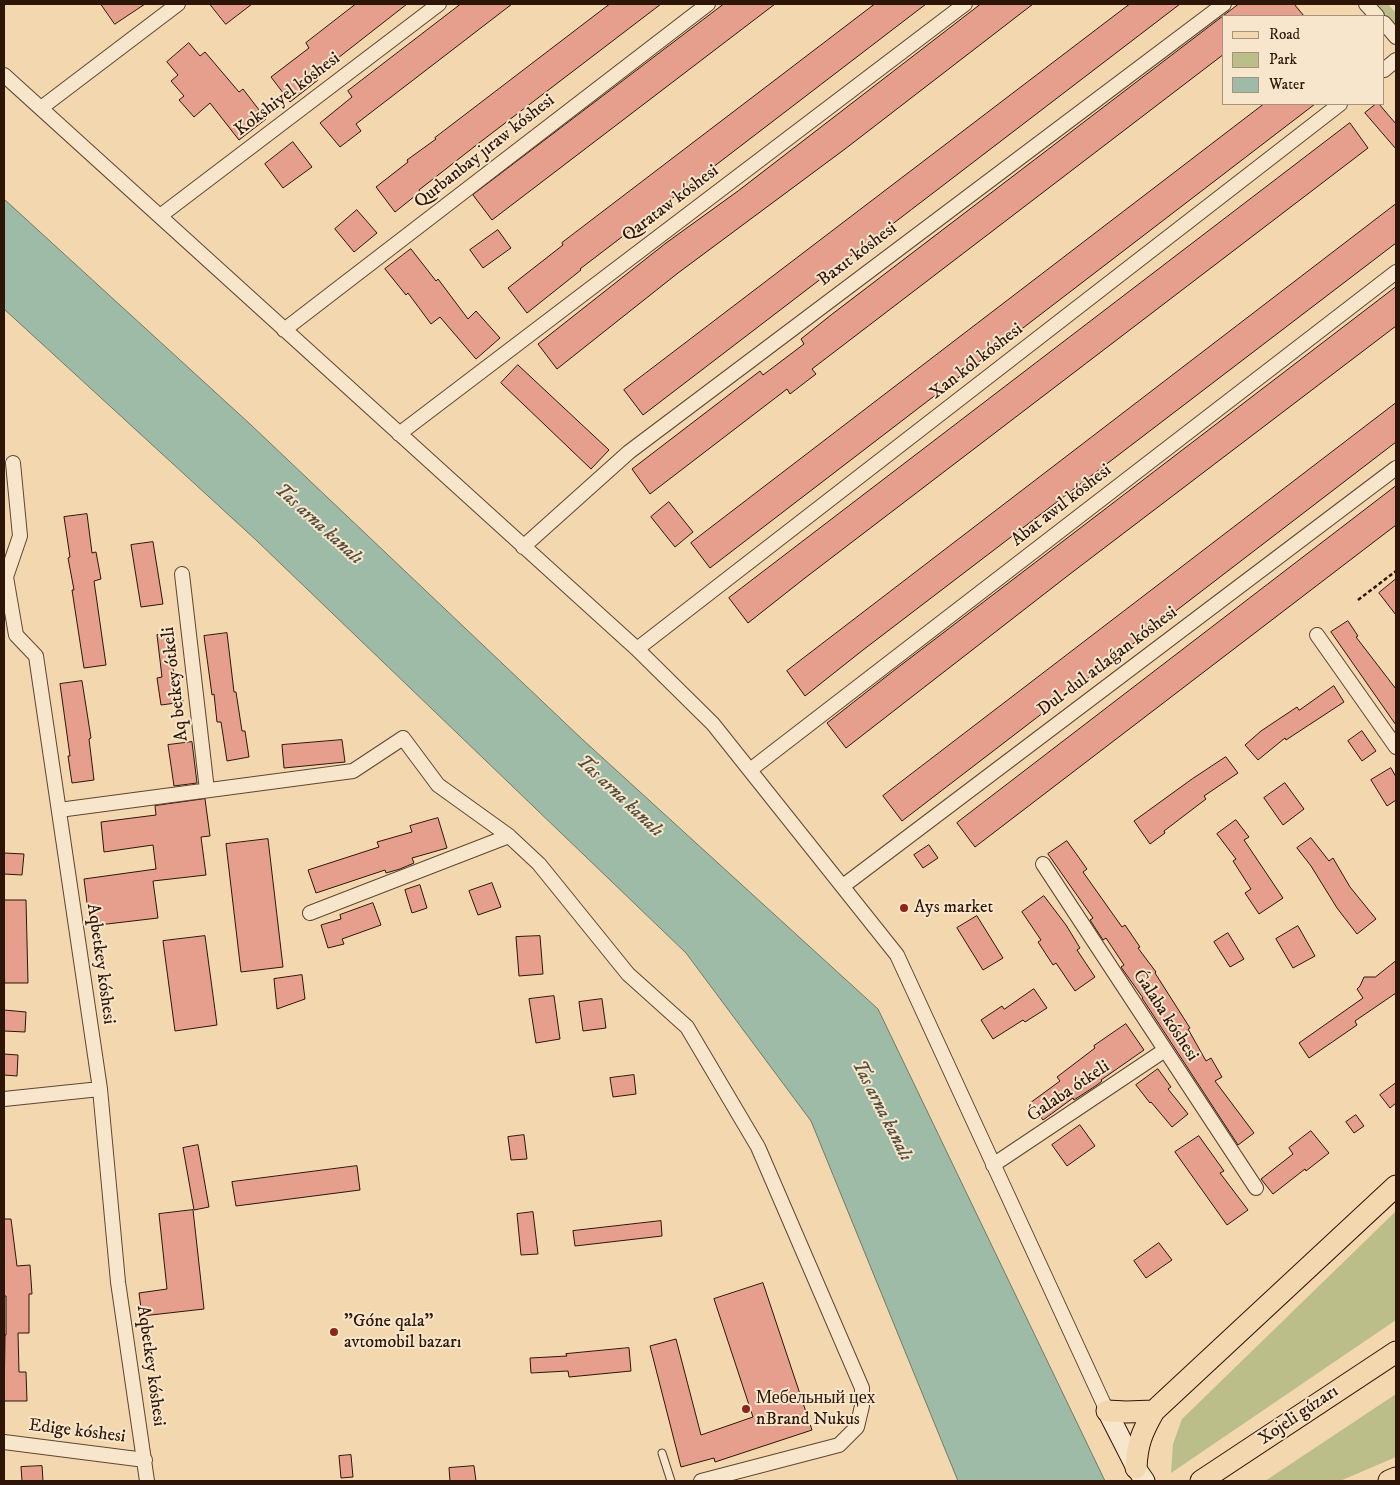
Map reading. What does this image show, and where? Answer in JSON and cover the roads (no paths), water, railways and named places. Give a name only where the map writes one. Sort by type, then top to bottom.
[{"type":"main road","points":[[1140,1475],[1138,1442],[1154,1411],[1396,1186]]},
{"type":"main road","name":"Xojeli gúzarı","points":[[1201,1481],[1396,1352]]},
{"type":"main road","points":[[1107,1411],[1154,1411]]},
{"type":"main road","points":[[1389,1481],[1396,1478]]},
{"type":"street","points":[[41,108],[178,4]]},
{"type":"street","name":"Kokshiyel kóshesi","points":[[160,216],[439,4]]},
{"type":"street","name":"Qurbanbay jıraw kóshesi","points":[[284,330],[708,4]]},
{"type":"street","name":"Qarataw kóshesi","points":[[399,434],[966,4]]},
{"type":"street","name":"Baxıt kóshesi","points":[[523,547],[628,452],[1224,4]]},
{"type":"street","points":[[1366,4],[1376,15]]},
{"type":"street","points":[[1385,25],[1396,37]]},
{"type":"street","points":[[1385,69],[1396,60]]},
{"type":"street","points":[[4,74],[636,649],[713,724],[897,955],[1107,1411],[1140,1475]]},
{"type":"street","name":"Xan kól kóshesi","points":[[636,649],[1339,105]]},
{"type":"street","name":"Abat awıl kóshesi","points":[[750,770],[1396,272]]},
{"type":"street","name":"Aqbetkey kóshesi","points":[[13,463],[20,536],[5,580],[16,635],[36,656],[100,1089],[118,1282],[147,1481]]},
{"type":"street","name":"Dul-dul atlaǵan kóshesi","points":[[842,886],[1396,468]]},
{"type":"street","name":"Aq betkey ótkeli","points":[[182,574],[207,790]]},
{"type":"street","points":[[1317,635],[1396,747]]},
{"type":"street","points":[[59,810],[353,771],[403,738],[438,785],[509,836],[538,864],[628,974],[686,1027],[758,1147],[862,1388],[862,1406],[857,1427],[840,1446],[701,1481]]},
{"type":"street","points":[[310,913],[509,836]]},
{"type":"street","name":"Ǵalaba kóshesi","points":[[1043,864],[1256,1188]]},
{"type":"street","name":"Ǵalaba ótkeli","points":[[993,1164],[1165,1050]]},
{"type":"street","points":[[4,1099],[100,1089]]},
{"type":"street","name":"Edige kóshesi","points":[[4,1442],[145,1460]]},
{"type":"lane","points":[[662,1453],[671,1481]]},
{"type":"water","name":"Tas arna kanalı","points":[[4,199],[250,424],[582,739],[878,1009],[1105,1481],[958,1481],[811,1121],[686,953],[256,540],[4,309]]},
{"type":"place","name":"Ays market","points":[[904,908]]},
{"type":"place","name":"\"Góne qala\" avtomobil bazarı","points":[[334,1332]]},
{"type":"place","name":"Мебельный цех nBrand Nukus","points":[[746,1409]]}]
